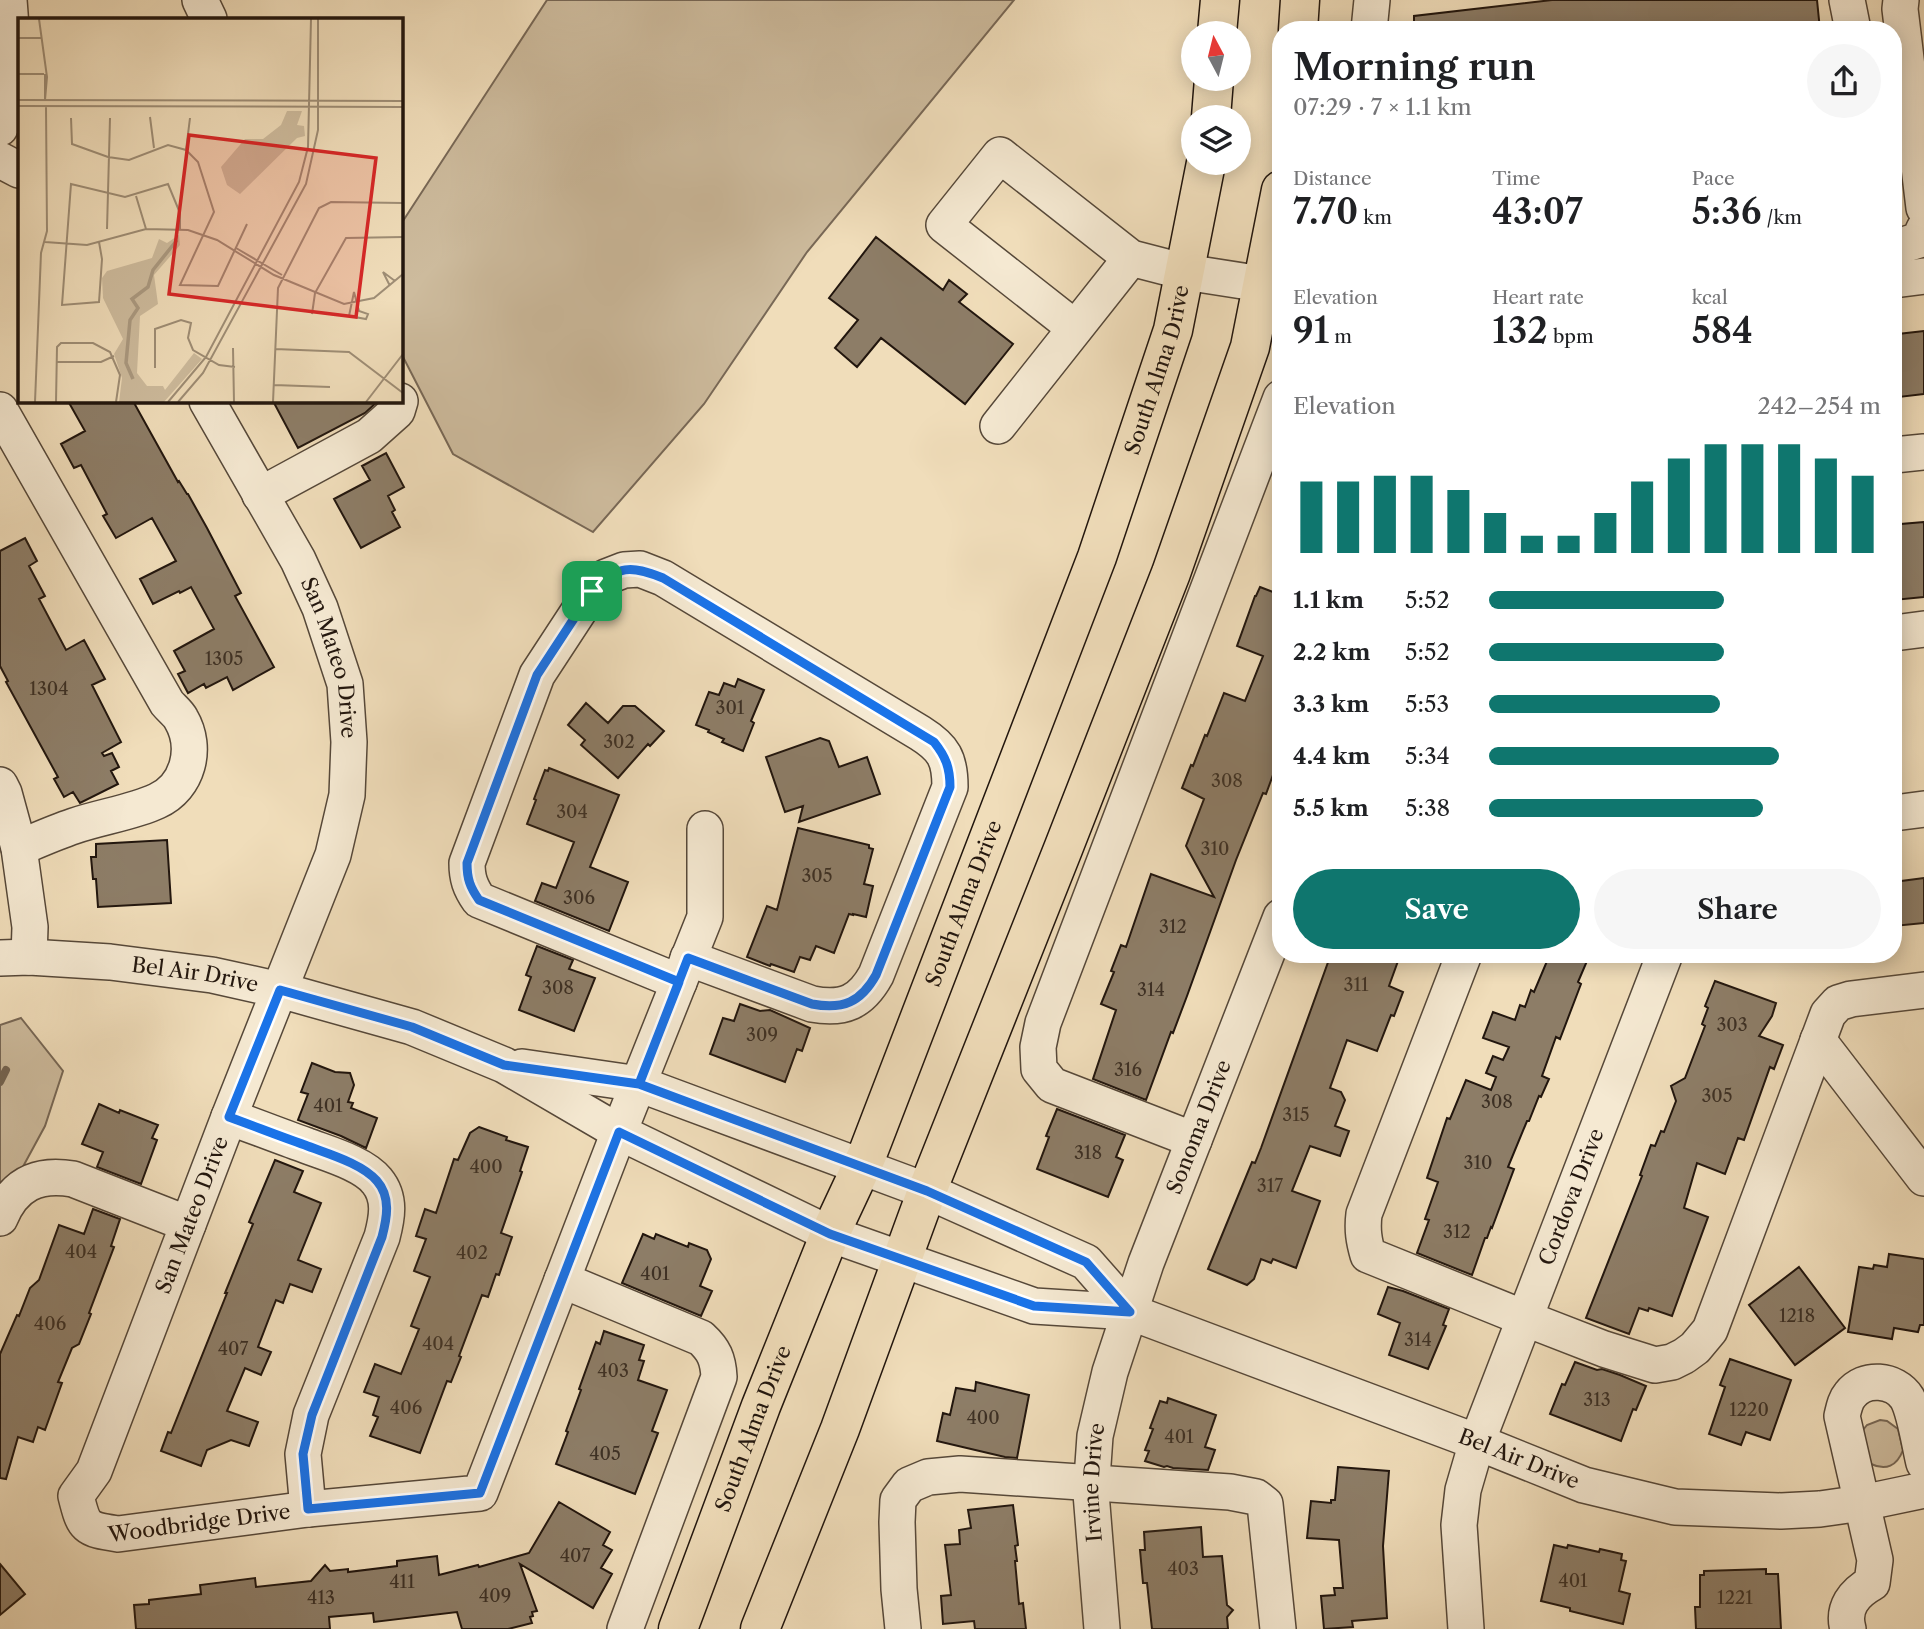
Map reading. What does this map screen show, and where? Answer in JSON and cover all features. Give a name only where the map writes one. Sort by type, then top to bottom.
[{"type":"main road","points":[[1218,21],[1220,0]]},
{"type":"main road","points":[[1299,21],[1300,0]]},
{"type":"main road","name":"South Alma Drive","points":[[678,1629],[761,1406],[830,1234],[867,1155],[1097,557],[1173,330],[1204,175]]},
{"type":"main road","points":[[760,1629],[840,1429],[927,1191],[1171,573],[1272,285]]},
{"type":"street","points":[[0,128],[15,80],[9,0]]},
{"type":"street","points":[[200,0],[209,18]]},
{"type":"street","points":[[1370,21],[1372,0]]},
{"type":"street","points":[[1847,0],[1851,21]]},
{"type":"street","points":[[1900,21],[1901,0]]},
{"type":"street","points":[[1902,82],[1924,208]]},
{"type":"street","points":[[1075,328],[944,225],[1000,155],[1131,258],[1185,272],[1272,285]]},
{"type":"street","points":[[0,160],[18,169]]},
{"type":"street","points":[[1902,245],[1919,240],[1924,229]]},
{"type":"street","points":[[998,426],[1131,258]]},
{"type":"street","points":[[1902,279],[1924,276]]},
{"type":"street","name":"San Mateo Drive","points":[[82,1520],[76,1496],[94,1471],[229,1117],[333,855],[347,795],[349,742],[345,684],[320,608],[298,560],[208,402]]},
{"type":"street","points":[[260,495],[369,436],[397,411],[399,402]]},
{"type":"street","points":[[0,410],[167,703],[180,717],[188,735],[190,755],[185,773],[174,790],[158,801],[74,826],[19,848]]},
{"type":"street","points":[[1194,1140],[1052,1085],[1039,1069],[1038,1047],[1043,1023],[1272,422]]},
{"type":"street","points":[[1902,454],[1924,452]]},
{"type":"street","points":[[640,569],[663,578],[920,733],[934,742],[945,755],[950,770],[950,787],[876,975],[869,988],[858,999],[828,1007],[684,970],[479,900],[469,886],[467,875],[467,863],[537,675],[592,591],[606,577],[624,570],[640,569]]},
{"type":"street","points":[[1902,632],[1924,629]]},
{"type":"street","points":[[0,785],[19,848],[30,927],[15,957]]},
{"type":"street","points":[[1902,812],[1924,809]]},
{"type":"street","name":"Woodbridge Drive","points":[[82,1520],[94,1531],[118,1534],[308,1509],[480,1493],[705,917],[705,829]]},
{"type":"street","name":"Sonoma Drive","points":[[1126,1325],[1146,1263],[1272,940]]},
{"type":"street","name":"Bel Air Drive","points":[[15,957],[110,962],[212,975],[280,990],[412,1027],[504,1065],[619,1132],[830,1234],[1034,1306],[1126,1325],[1476,1442],[1584,1485],[1675,1507],[1781,1511],[1862,1503],[1924,1490]]},
{"type":"street","points":[[1461,963],[1364,1214],[1363,1240],[1368,1255],[1604,1349],[1655,1366],[1672,1362],[1695,1348],[1710,1330],[1828,1014],[1838,1003],[1875,995],[1924,990]]},
{"type":"street","name":"Cordova Drive","points":[[1466,1629],[1459,1525],[1463,1490],[1476,1442],[1662,963]]},
{"type":"street","points":[[1818,1040],[1924,1178]]},
{"type":"street","name":"Bel Air Drive","points":[[504,1065],[639,1084],[927,1191],[1086,1262],[1126,1325]]},
{"type":"street","points":[[229,1117],[337,1157],[367,1172],[378,1182],[386,1200],[387,1216],[382,1237],[306,1433],[303,1454],[308,1509]]},
{"type":"street","points":[[0,1218],[11,1198],[23,1186],[39,1178],[56,1176],[73,1179],[188,1224]]},
{"type":"street","points":[[562,1280],[701,1338],[712,1348],[719,1362],[719,1377],[625,1629]]},
{"type":"street","name":"Irvine Drive","points":[[1102,1629],[1092,1482],[1095,1436],[1110,1372],[1126,1325]]},
{"type":"street","points":[[1848,1629],[1847,1610],[1852,1598],[1872,1583],[1875,1560],[1842,1416],[1850,1394],[1859,1387],[1882,1382],[1893,1385],[1902,1392],[1909,1402],[1924,1464]]},
{"type":"street","points":[[903,1629],[899,1589],[898,1500],[909,1485],[928,1477],[960,1474],[1230,1492],[1256,1497],[1265,1504],[1278,1629]]},
{"type":"shaded area","points":[[547,0],[1014,0],[807,252],[704,404],[593,532],[453,454],[402,355],[402,222]]},
{"type":"shaded area","points":[[21,1018],[63,1071],[45,1126],[0,1209],[0,1025]]},
{"type":"shaded area","points":[[1880,1420],[1887,1421],[1898,1429],[1903,1450],[1894,1463],[1886,1467],[1871,1464],[1863,1430],[1867,1425]]},
{"type":"building","points":[[1552,0],[1817,0],[1819,21],[1414,21],[1414,16]]},
{"type":"building","points":[[876,237],[943,290],[949,280],[967,294],[959,302],[1013,344],[965,404],[881,338],[857,367],[835,348],[858,320],[829,298]]},
{"type":"building","points":[[1924,331],[1924,394],[1902,397],[1902,334]]},
{"type":"building","points":[[69,402],[134,402],[207,528],[241,593],[235,596],[274,667],[233,690],[227,677],[206,688],[204,684],[188,693],[178,674],[185,671],[174,651],[214,629],[191,587],[153,604],[140,579],[176,561],[152,518],[116,538],[103,516],[107,514],[81,465],[74,468],[61,444],[85,431]]},
{"type":"building","points":[[274,402],[377,402],[365,413],[298,448]]},
{"type":"building","points":[[386,453],[404,487],[388,496],[400,527],[361,548],[334,499],[370,480],[362,466]]},
{"type":"building","points":[[1924,522],[1924,597],[1902,599],[1902,524]]},
{"type":"building","points":[[25,538],[37,561],[29,566],[45,596],[39,599],[66,650],[84,640],[105,679],[92,685],[121,742],[102,753],[104,756],[112,753],[119,767],[111,771],[118,784],[80,803],[73,792],[64,797],[54,779],[58,777],[0,666],[0,551]]},
{"type":"building","points":[[1260,587],[1272,592],[1272,778],[1236,860],[1146,1100],[1093,1079],[1116,1010],[1101,1004],[1121,945],[1126,947],[1151,874],[1214,897],[1186,846],[1204,799],[1182,788],[1224,693],[1245,701],[1263,656],[1237,646]]},
{"type":"building","points":[[738,679],[764,690],[751,721],[754,723],[743,751],[722,742],[724,739],[696,725],[709,692],[719,695],[724,683],[735,687]]},
{"type":"building","points":[[586,703],[608,723],[623,706],[635,706],[664,731],[650,746],[648,744],[618,778],[581,745],[585,740],[568,725]]},
{"type":"building","points":[[820,738],[829,741],[839,767],[867,757],[880,794],[799,822],[803,806],[785,812],[766,757]]},
{"type":"building","points":[[549,768],[619,795],[590,867],[628,882],[609,931],[535,901],[542,883],[556,888],[574,842],[527,824],[545,770],[548,771]]},
{"type":"building","points":[[798,828],[869,845],[869,848],[873,849],[864,884],[873,886],[866,917],[849,914],[834,953],[816,946],[810,960],[800,957],[794,972],[747,957],[767,906],[777,910]]},
{"type":"building","points":[[167,840],[171,903],[98,907],[91,857],[96,857],[96,844]]},
{"type":"building","points":[[1924,878],[1924,923],[1902,925],[1902,881]]},
{"type":"building","points":[[537,946],[573,960],[569,969],[595,978],[574,1031],[519,1010],[531,977],[526,975]]},
{"type":"building","points":[[1328,963],[1397,963],[1389,986],[1403,992],[1377,1051],[1347,1040],[1330,1088],[1341,1092],[1345,1100],[1335,1126],[1349,1131],[1340,1156],[1310,1146],[1292,1191],[1320,1201],[1296,1268],[1273,1259],[1271,1263],[1261,1259],[1254,1279],[1247,1285],[1208,1269],[1252,1162],[1255,1163]]},
{"type":"building","points":[[1546,963],[1586,963],[1560,1039],[1556,1037],[1542,1076],[1549,1079],[1527,1121],[1508,1167],[1514,1169],[1472,1275],[1417,1253],[1429,1220],[1425,1219],[1438,1182],[1427,1178],[1447,1118],[1450,1119],[1466,1080],[1491,1090],[1496,1077],[1486,1073],[1493,1056],[1503,1060],[1509,1047],[1483,1038],[1493,1012],[1515,1020],[1520,1005],[1525,1007],[1531,990],[1534,992]]},
{"type":"building","points":[[1715,981],[1776,1003],[1772,1016],[1759,1036],[1783,1045],[1774,1069],[1770,1067],[1744,1140],[1738,1138],[1725,1174],[1697,1163],[1684,1208],[1708,1217],[1672,1316],[1649,1308],[1648,1311],[1639,1308],[1629,1334],[1586,1318],[1642,1176],[1640,1175],[1651,1145],[1655,1146],[1661,1131],[1664,1132],[1676,1101],[1671,1086],[1685,1078],[1705,1026],[1702,1024],[1708,1008],[1705,1006]]},
{"type":"building","points":[[740,1004],[760,1011],[770,1010],[810,1028],[802,1051],[797,1049],[785,1082],[710,1054],[723,1018],[734,1021]]},
{"type":"building","points":[[312,1063],[335,1072],[350,1073],[354,1085],[348,1102],[353,1103],[351,1108],[377,1118],[366,1148],[298,1120],[308,1094],[301,1092]]},
{"type":"building","points":[[99,1104],[158,1125],[152,1138],[157,1140],[141,1184],[97,1167],[103,1152],[82,1144]]},
{"type":"building","points":[[1057,1109],[1125,1135],[1116,1157],[1123,1160],[1108,1197],[1037,1169]]},
{"type":"building","points":[[479,1127],[528,1147],[501,1233],[512,1237],[488,1297],[482,1295],[459,1356],[461,1357],[451,1382],[447,1381],[420,1453],[370,1436],[378,1417],[373,1415],[379,1397],[364,1392],[375,1364],[401,1374],[419,1329],[411,1326],[430,1277],[414,1271],[426,1239],[416,1236],[425,1209],[436,1213],[454,1159],[458,1160],[470,1133]]},
{"type":"building","points":[[275,1160],[303,1171],[294,1192],[321,1203],[298,1260],[321,1269],[312,1292],[290,1284],[283,1303],[276,1300],[258,1347],[271,1352],[261,1375],[245,1368],[227,1411],[258,1422],[249,1446],[231,1440],[207,1450],[201,1466],[161,1451],[168,1432],[171,1433],[227,1293],[253,1224],[249,1222]]},
{"type":"building","points":[[93,1209],[120,1219],[111,1246],[114,1247],[89,1313],[91,1314],[79,1344],[72,1348],[58,1382],[62,1383],[45,1430],[38,1427],[33,1442],[18,1437],[6,1479],[0,1478],[0,1354],[30,1288],[39,1280],[59,1225],[84,1234]]},
{"type":"building","points":[[643,1234],[654,1239],[656,1234],[688,1247],[689,1243],[707,1250],[711,1259],[700,1286],[712,1291],[701,1316],[622,1283]]},
{"type":"building","points":[[1889,1254],[1924,1259],[1924,1325],[1920,1325],[1918,1332],[1894,1328],[1892,1339],[1848,1332],[1859,1267],[1887,1267]]},
{"type":"building","points":[[1799,1267],[1845,1328],[1795,1365],[1749,1305]]},
{"type":"building","points":[[1388,1287],[1449,1309],[1443,1325],[1446,1326],[1428,1369],[1389,1355],[1400,1323],[1378,1314]]},
{"type":"building","points":[[604,1331],[644,1345],[639,1360],[644,1361],[638,1380],[667,1390],[652,1431],[658,1433],[635,1494],[556,1464],[581,1390],[579,1389],[596,1342],[600,1344]]},
{"type":"building","points":[[1730,1359],[1791,1380],[1770,1440],[1746,1432],[1741,1445],[1709,1434],[1725,1387],[1720,1385]]},
{"type":"building","points":[[1575,1362],[1646,1386],[1636,1410],[1633,1409],[1621,1441],[1550,1414],[1562,1384],[1565,1385]]},
{"type":"building","points":[[976,1382],[1029,1395],[1017,1458],[937,1441],[943,1413],[950,1415],[956,1388],[975,1391]]},
{"type":"building","points":[[1168,1398],[1216,1415],[1205,1447],[1215,1450],[1208,1470],[1164,1467],[1145,1461],[1149,1451],[1145,1450],[1153,1429],[1150,1428],[1160,1401],[1167,1403]]},
{"type":"building","points":[[1338,1467],[1389,1471],[1383,1546],[1387,1618],[1352,1621],[1353,1627],[1324,1629],[1321,1596],[1335,1595],[1334,1588],[1343,1588],[1339,1540],[1307,1538],[1311,1501],[1331,1503],[1331,1500],[1335,1500]]},
{"type":"building","points":[[559,1502],[610,1532],[603,1545],[612,1550],[601,1568],[612,1574],[593,1608],[520,1564],[537,1611],[532,1612],[532,1623],[508,1629],[462,1629],[457,1612],[374,1622],[373,1613],[329,1617],[330,1629],[136,1629],[134,1605],[149,1604],[149,1600],[201,1594],[200,1585],[255,1578],[256,1587],[311,1581],[325,1565],[330,1571],[348,1569],[348,1572],[397,1566],[397,1561],[437,1556],[439,1575],[529,1553]]},
{"type":"building","points":[[1013,1505],[1018,1545],[1015,1546],[1015,1561],[1019,1604],[1023,1603],[1026,1629],[975,1629],[974,1621],[943,1624],[941,1596],[951,1595],[945,1545],[960,1544],[959,1530],[971,1528],[968,1510]]},
{"type":"building","points":[[1201,1527],[1203,1557],[1222,1556],[1227,1605],[1233,1610],[1227,1617],[1228,1629],[1152,1629],[1140,1550],[1145,1550],[1144,1532]]},
{"type":"building","points":[[1554,1545],[1622,1554],[1621,1560],[1626,1561],[1619,1591],[1630,1594],[1623,1624],[1541,1601]]},
{"type":"building","points":[[0,1564],[25,1594],[0,1615]]},
{"type":"building","points":[[1766,1569],[1766,1574],[1778,1574],[1781,1629],[1696,1629],[1695,1607],[1700,1607],[1700,1575],[1704,1575],[1704,1571]]},
{"type":"waterway","points":[[0,1082],[6,1070]]},
{"type":"route","points":[[592,591],[537,675],[467,863],[469,886],[479,900],[679,982],[639,1084],[504,1065],[412,1027],[280,990],[229,1117],[337,1157],[367,1172],[378,1182],[386,1200],[387,1216],[382,1237],[306,1433],[303,1454],[308,1509],[480,1493],[619,1132],[830,1234],[1034,1306],[1130,1312],[1086,1262],[951,1200],[639,1084],[642,1077],[679,982],[688,958],[812,1004],[828,1007],[858,999],[869,988],[950,787],[950,770],[945,755],[934,742],[663,578],[640,569],[624,570],[606,577],[592,591]]}]
